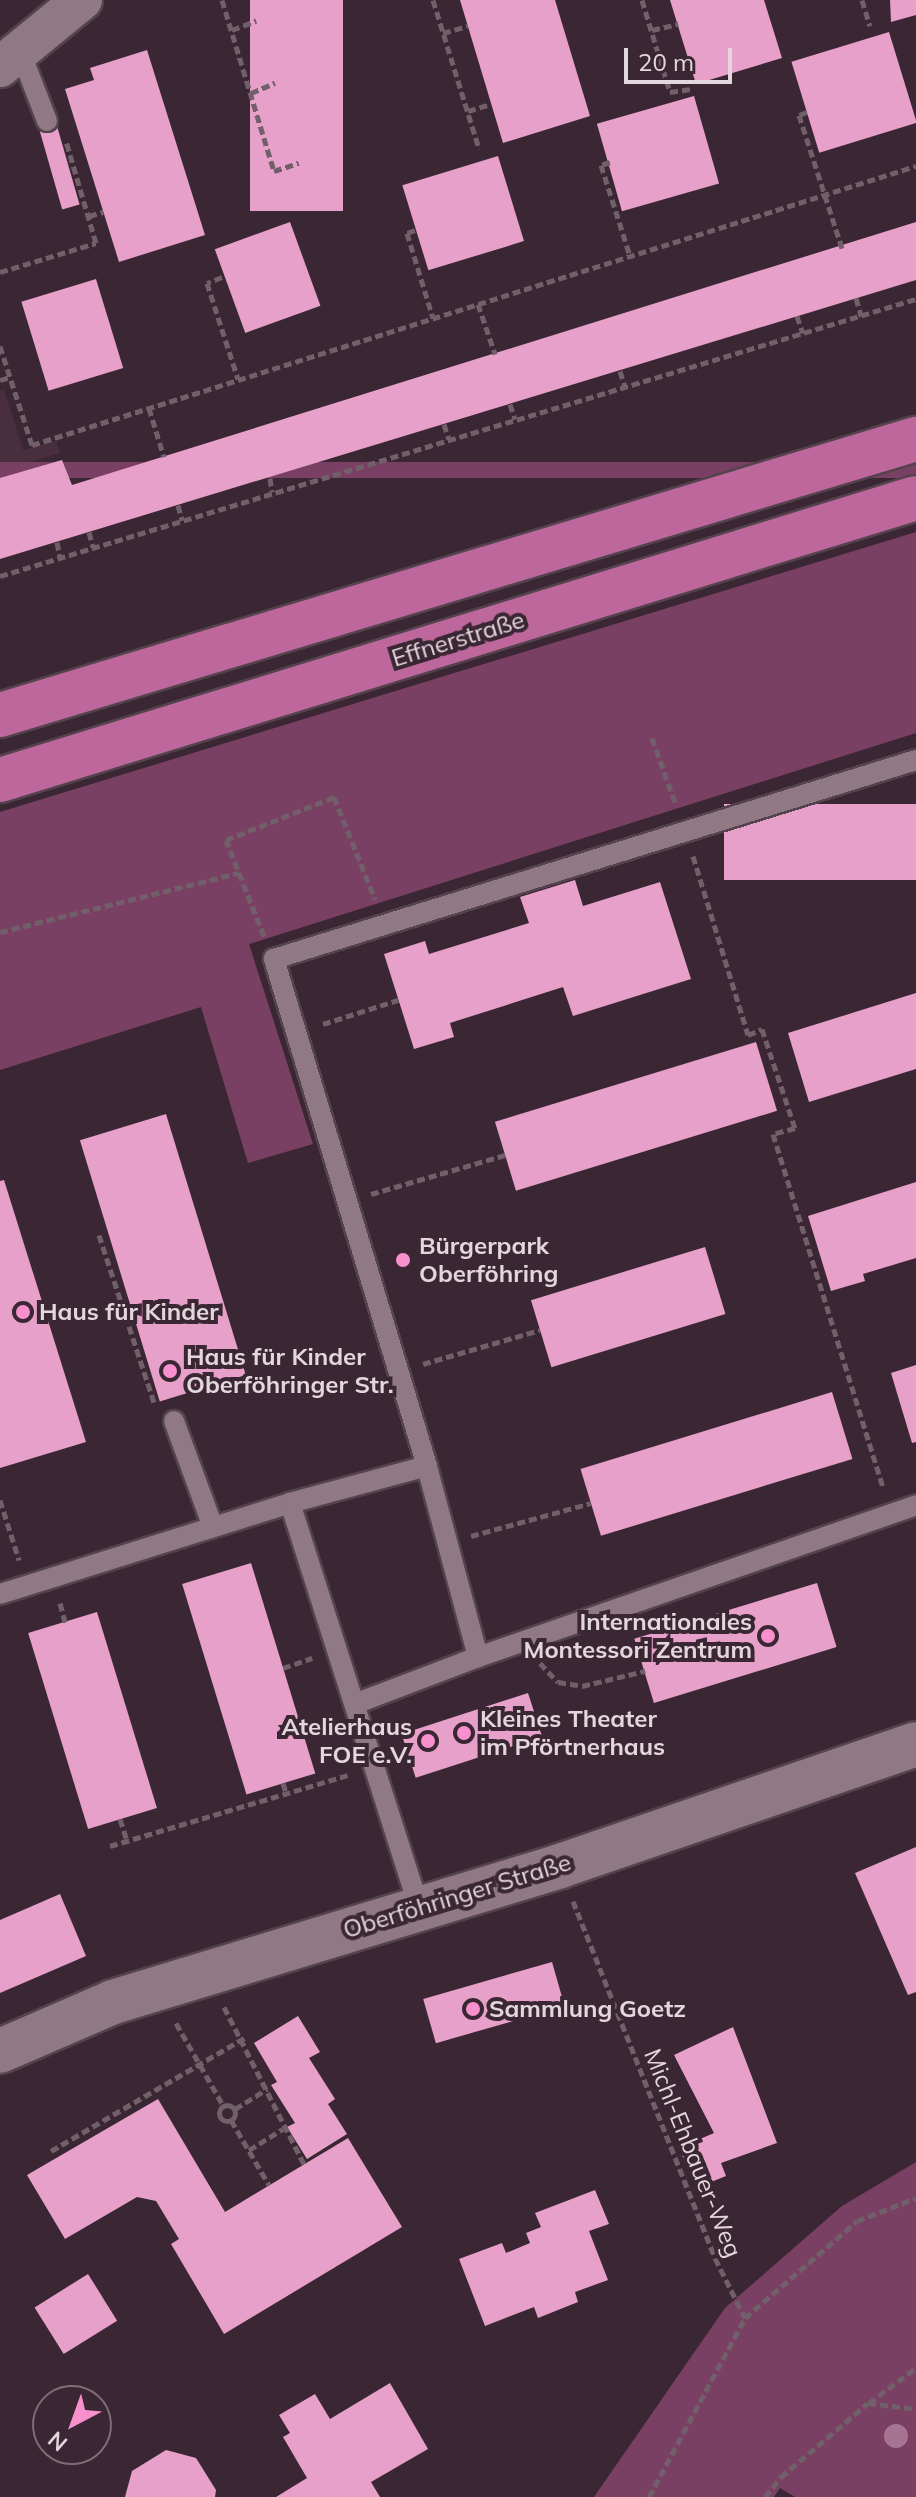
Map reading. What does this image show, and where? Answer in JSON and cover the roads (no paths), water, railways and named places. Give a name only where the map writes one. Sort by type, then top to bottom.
[{"type":"highway","points":[[0,715],[916,439]]},
{"type":"highway","name":"Effnerstraße","points":[[0,780],[916,498]]},
{"type":"main road","name":"Oberföhringer Straße","points":[[0,2051],[113,2002],[419,1906],[560,1866],[916,1744]]},
{"type":"street","points":[[10,59],[82,0]]},
{"type":"lane","points":[[10,59],[55,126]]},
{"type":"lane","points":[[478,1657],[400,1372],[274,959],[916,760]]},
{"type":"lane","points":[[166,1416],[213,1527]]},
{"type":"lane","points":[[0,1594],[27,1583],[290,1503],[427,1466]]},
{"type":"lane","points":[[290,1503],[357,1703],[419,1906]]},
{"type":"lane","points":[[357,1703],[478,1657],[916,1505]]},
{"type":"place","name":"Bürgerpark Oberföhring","points":[[403,1260]]},
{"type":"place","name":"Haus für Kinder","points":[[23,1312]]},
{"type":"place","name":"Haus für Kinder Oberföhringer Str.","points":[[170,1371]]},
{"type":"place","name":"Internationales Montessori Zentrum","points":[[768,1636]]},
{"type":"place","name":"Kleines Theater im Pförtnerhaus","points":[[464,1733]]},
{"type":"place","name":"Atelierhaus FOE e.V.","points":[[428,1741]]},
{"type":"place","name":"Sammlung Goetz","points":[[473,2009]]}]
